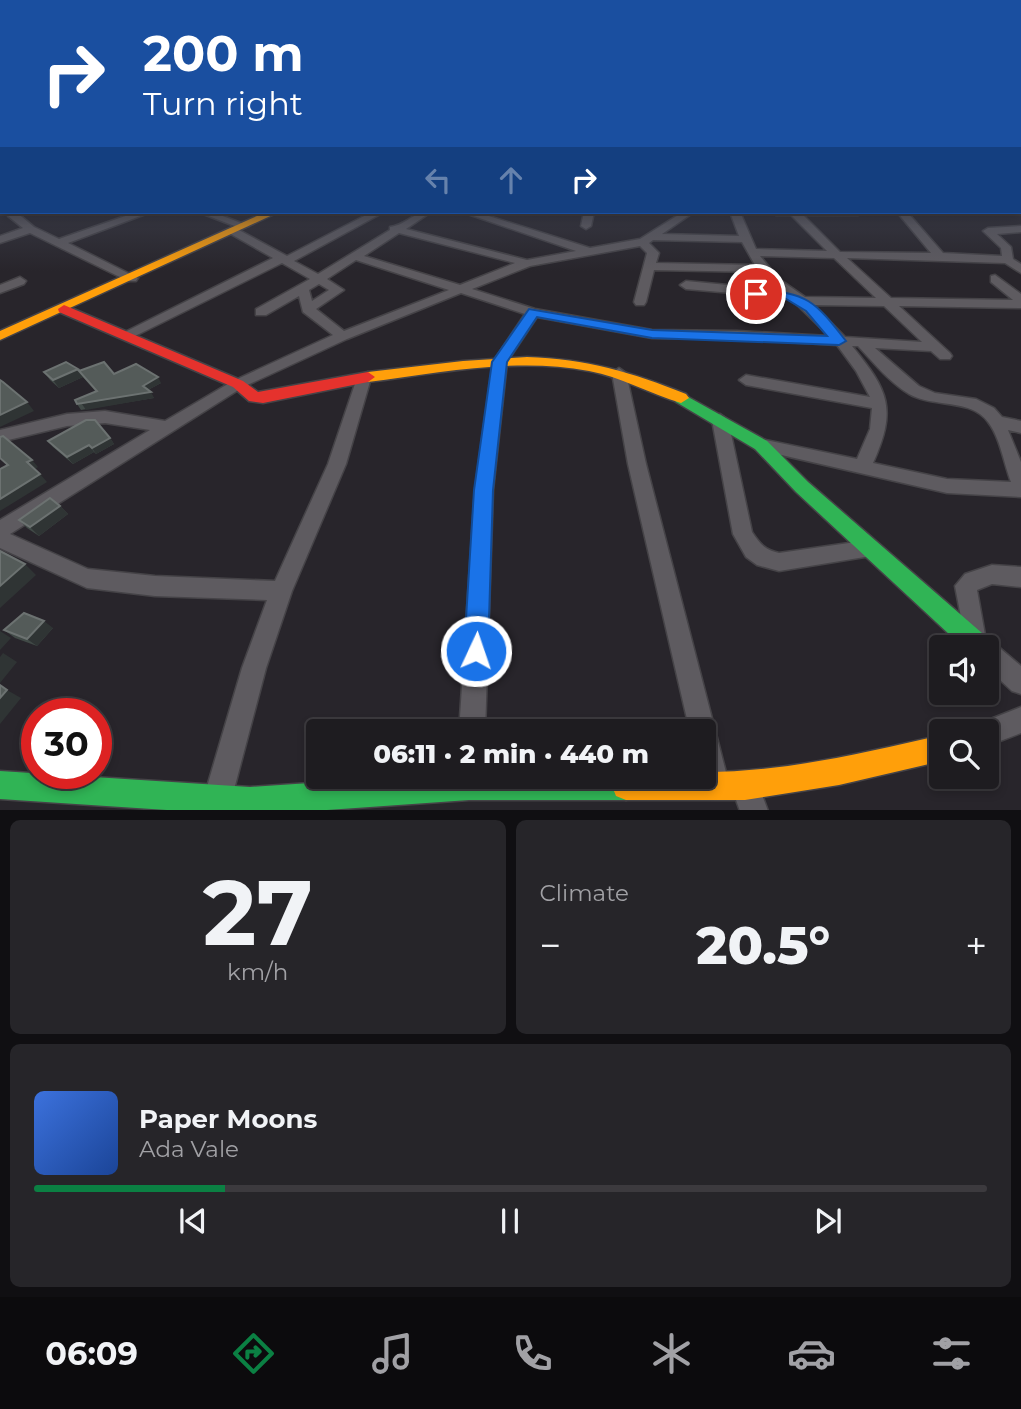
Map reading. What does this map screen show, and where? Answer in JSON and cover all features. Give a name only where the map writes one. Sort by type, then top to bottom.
[{"type":"street","points":[[11,214],[30,229],[132,278]]},
{"type":"street","points":[[60,242],[140,214]]},
{"type":"street","points":[[207,214],[238,228],[338,292],[308,309]]},
{"type":"street","points":[[0,336],[270,214]]},
{"type":"street","points":[[126,335],[375,214]]},
{"type":"street","points":[[261,312],[303,289],[394,229],[422,214]]},
{"type":"street","points":[[473,214],[589,251]]},
{"type":"street","points":[[586,226],[589,214]]},
{"type":"street","points":[[647,239],[685,214]]},
{"type":"street","points":[[736,214],[744,239],[763,269],[794,298],[811,308],[873,387],[880,404],[878,433],[863,466]]},
{"type":"street","points":[[354,256],[533,312],[652,334],[839,341],[940,352],[796,214]]},
{"type":"street","points":[[904,214],[940,256]]},
{"type":"street","points":[[0,240],[30,229]]},
{"type":"street","points":[[394,229],[527,263]]},
{"type":"street","points":[[1008,260],[1006,247],[988,231],[1021,229]]},
{"type":"street","points":[[640,302],[653,253],[647,239]]},
{"type":"street","points":[[0,530],[238,384],[342,336],[456,290],[527,263],[647,239],[744,239]]},
{"type":"street","points":[[752,252],[1008,260],[1021,270]]},
{"type":"street","points":[[649,266],[763,269]]},
{"type":"street","points":[[995,279],[1021,302]]},
{"type":"street","points":[[0,289],[20,281]]},
{"type":"street","points":[[686,285],[794,298],[890,303],[1021,302]]},
{"type":"street","points":[[303,289],[308,309],[342,336]]},
{"type":"street","points":[[64,309],[238,384],[254,397],[273,399],[364,378],[500,362],[552,361],[619,373],[683,399],[761,445],[870,549],[967,635]]},
{"type":"street","points":[[473,719],[484,490],[500,362],[533,312]]},
{"type":"street","points":[[761,445],[947,486],[1021,487],[997,421],[990,412],[970,401],[918,393],[863,344]]},
{"type":"street","points":[[619,373],[700,719]]},
{"type":"street","points":[[218,797],[254,668],[281,591],[337,464],[364,378]]},
{"type":"street","points":[[746,380],[880,404]]},
{"type":"street","points":[[0,436],[66,420],[105,417],[167,427]]},
{"type":"street","points":[[720,420],[743,534],[753,551],[764,559],[779,562],[870,549]]},
{"type":"street","points":[[997,421],[1021,427]]},
{"type":"street","points":[[0,539],[87,578],[155,586],[281,591]]},
{"type":"street","points":[[978,635],[966,586],[977,576],[989,573],[1021,577]]},
{"type":"street","points":[[999,663],[1021,682]]},
{"type":"street","points":[[999,728],[1021,720]]},
{"type":"street","points":[[716,784],[750,798],[839,772],[929,751]]},
{"type":"street","points":[[0,785],[218,797],[249,806],[469,791],[539,789]]},
{"type":"building","points":[[66,362],[78,369],[53,380],[44,372]]},
{"type":"building","points":[[104,362],[114,374],[136,364],[158,377],[143,386],[151,392],[77,404],[75,400],[97,391],[79,371]]},
{"type":"building","points":[[0,380],[27,402],[0,415]]},
{"type":"building","points":[[86,420],[95,420],[110,438],[67,457],[48,441]]},
{"type":"building","points":[[3,436],[32,460],[27,462],[40,474],[0,499],[0,469],[8,465],[0,458],[0,437]]},
{"type":"building","points":[[50,498],[60,506],[30,527],[19,520]]},
{"type":"building","points":[[0,551],[25,564],[0,586]]},
{"type":"building","points":[[24,613],[44,621],[27,639],[4,630]]},
{"type":"building","points":[[0,685],[7,690],[0,698]]},
{"type":"traffic: fast","points":[[681,398],[761,445],[802,487],[967,635]]},
{"type":"traffic: fast","points":[[0,785],[250,801],[425,789]]},
{"type":"traffic: slow","points":[[0,336],[270,214]]},
{"type":"traffic: slow","points":[[368,377],[495,362],[558,362],[590,366],[620,374],[681,398]]},
{"type":"traffic: slow","points":[[716,786],[745,786],[839,772],[929,751]]},
{"type":"traffic: jam","points":[[64,309],[238,384],[254,397],[263,398],[368,377]]},
{"type":"route","points":[[476,651],[484,490],[500,362],[533,312],[652,334],[737,335],[839,341],[811,308],[800,301],[789,295],[756,294]]}]
